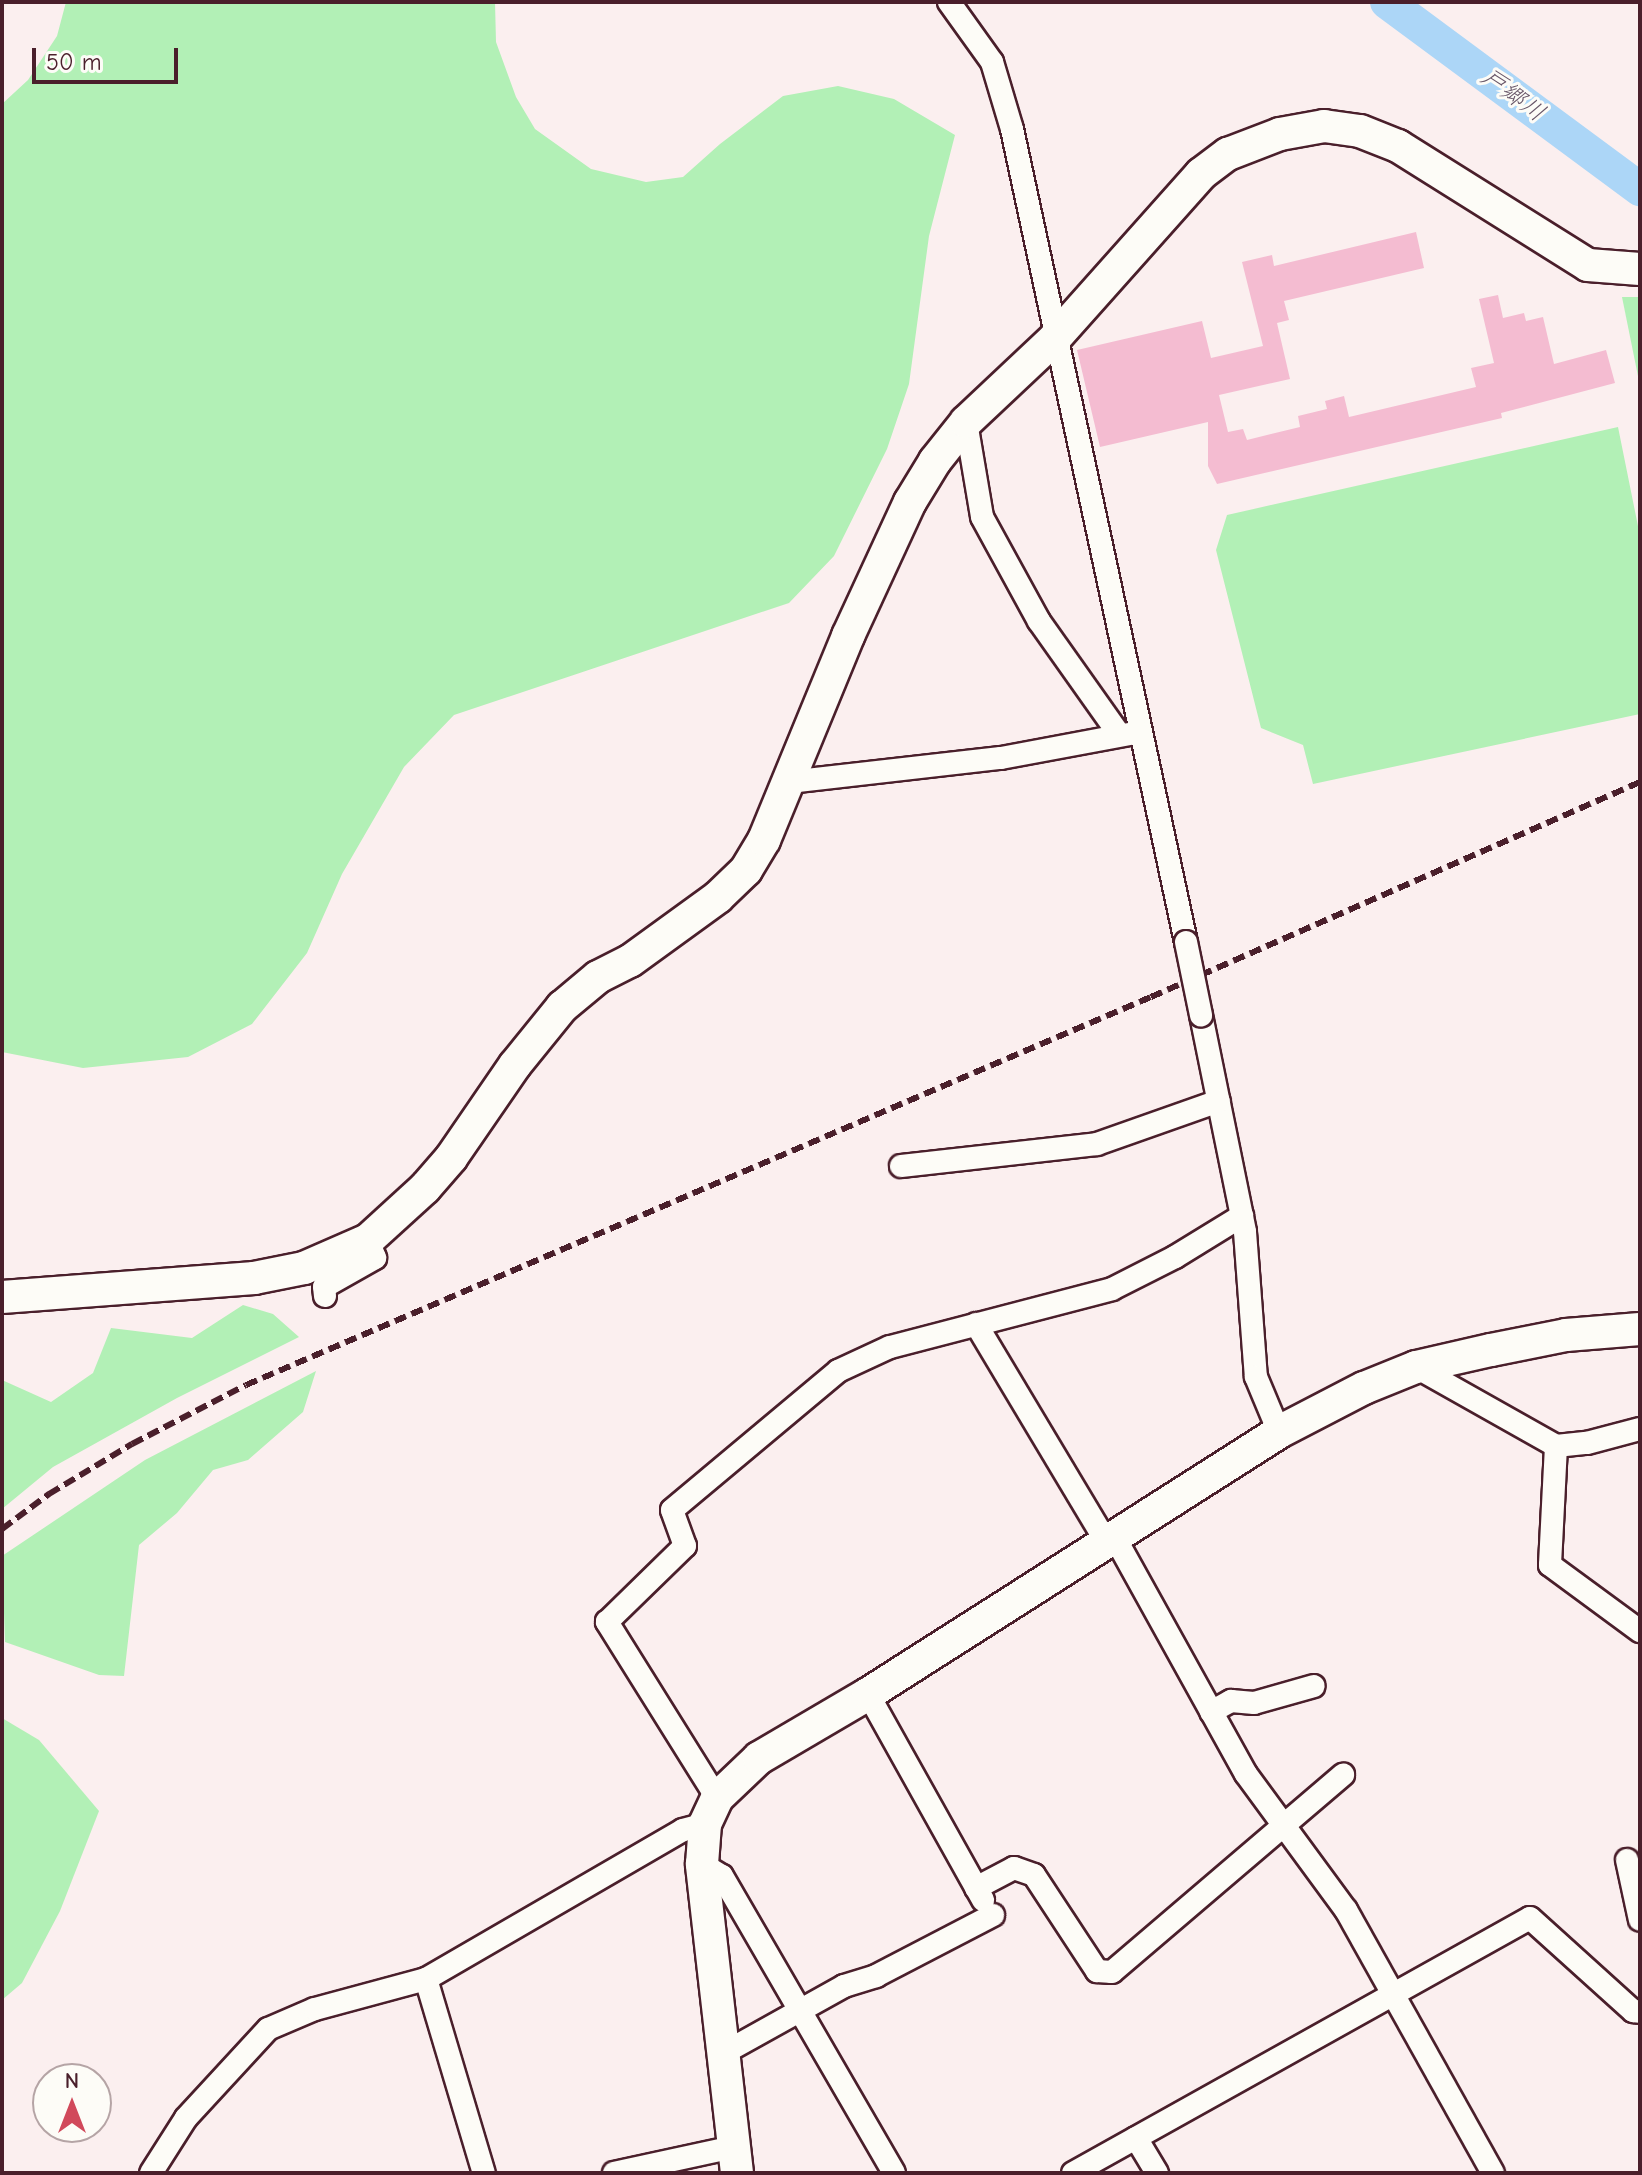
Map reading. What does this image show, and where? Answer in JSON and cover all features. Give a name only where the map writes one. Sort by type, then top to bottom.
[{"type":"street","points":[[949,2],[992,62],[1012,129],[1130,733],[1186,942],[1242,1216],[1256,1377],[1279,1432]]},
{"type":"street","points":[[2,1297],[254,1278],[304,1268],[368,1240],[425,1188],[451,1158],[515,1065],[562,1007],[598,977],[630,961],[718,897],[746,870],[764,840],[848,636],[910,502],[935,461],[966,422],[1055,338],[1201,174],[1228,154],[1267,139],[1324,126],[1360,131],[1398,146],[1588,265],[1640,269]]},
{"type":"street","points":[[966,422],[982,517],[1039,621],[1130,733]]},
{"type":"street","points":[[789,782],[1001,758],[1130,733]]},
{"type":"street","points":[[901,1166],[1097,1144],[1219,1101]]},
{"type":"street","points":[[614,2173],[735,2160],[702,1864],[711,1811],[607,1622],[685,1546],[672,1510],[838,1371],[890,1347],[1112,1289],[1175,1257],[1242,1216]]},
{"type":"street","points":[[325,1296],[324,1287],[375,1258],[368,1240]]},
{"type":"street","points":[[976,1324],[1110,1539],[1246,1774],[1346,1910],[1391,1996],[1493,2173]]},
{"type":"street","points":[[151,2173],[186,2118],[268,2029],[315,2009],[426,1979],[683,1830],[711,1811],[759,1758],[868,1694],[1279,1432],[1364,1388],[1416,1367],[1566,1335],[1640,1329]]},
{"type":"street","points":[[1416,1367],[1556,1446],[1587,1443],[1640,1429]]},
{"type":"street","points":[[1556,1446],[1550,1565],[1640,1631]]},
{"type":"street","points":[[1211,1712],[1231,1701],[1254,1703],[1314,1686]]},
{"type":"street","points":[[722,2054],[844,1986],[876,1976],[996,1922],[868,1694]]},
{"type":"street","points":[[976,1888],[1014,1868],[1034,1875],[1097,1971],[1112,1972],[1343,1775]]},
{"type":"street","points":[[1627,1860],[1640,1920]]},
{"type":"street","points":[[702,1864],[722,1876],[894,2173]]},
{"type":"street","points":[[1073,2173],[1530,1918],[1633,2011],[1640,2012]]},
{"type":"street","points":[[426,1979],[484,2173]]},
{"type":"street","points":[[1136,2138],[1157,2173]]},
{"type":"green space","points":[[66,2],[495,2],[496,42],[516,97],[535,129],[591,169],[646,182],[683,177],[783,96],[838,86],[894,99],[955,135],[929,236],[909,384],[887,449],[834,556],[789,603],[454,715],[404,767],[342,874],[307,953],[252,1024],[188,1057],[83,1068],[2,1052],[2,104],[28,80],[57,36]]},
{"type":"green space","points":[[1622,297],[1640,297],[1640,386]]},
{"type":"green space","points":[[1618,427],[1640,536],[1640,714],[1313,784],[1303,745],[1261,728],[1216,550],[1227,515]]},
{"type":"green space","points":[[243,1305],[273,1314],[299,1337],[177,1398],[53,1467],[2,1509],[2,1380],[51,1402],[93,1373],[111,1328],[192,1338]]},
{"type":"green space","points":[[316,1371],[303,1412],[248,1460],[213,1470],[177,1513],[139,1545],[124,1676],[99,1675],[5,1642],[2,1556],[145,1460]]},
{"type":"green space","points":[[2,1718],[39,1740],[99,1811],[60,1911],[22,1983],[2,2000]]},
{"type":"building","points":[[1416,232],[1424,268],[1284,301],[1289,320],[1277,323],[1290,379],[1219,395],[1228,432],[1243,429],[1247,440],[1300,427],[1298,416],[1327,409],[1325,401],[1344,396],[1349,417],[1476,387],[1471,368],[1494,363],[1479,299],[1498,295],[1503,318],[1524,313],[1526,321],[1543,317],[1554,364],[1606,350],[1615,383],[1501,413],[1502,418],[1217,484],[1208,466],[1208,422],[1100,447],[1077,350],[1202,321],[1211,358],[1263,346],[1242,262],[1272,255],[1274,266]]},
{"type":"waterway","name":"戸郷川","points":[[1387,2],[1640,189]]},
{"type":"railway","points":[[2,1529],[49,1494],[132,1444],[246,1385],[1151,997],[1640,782]]}]
